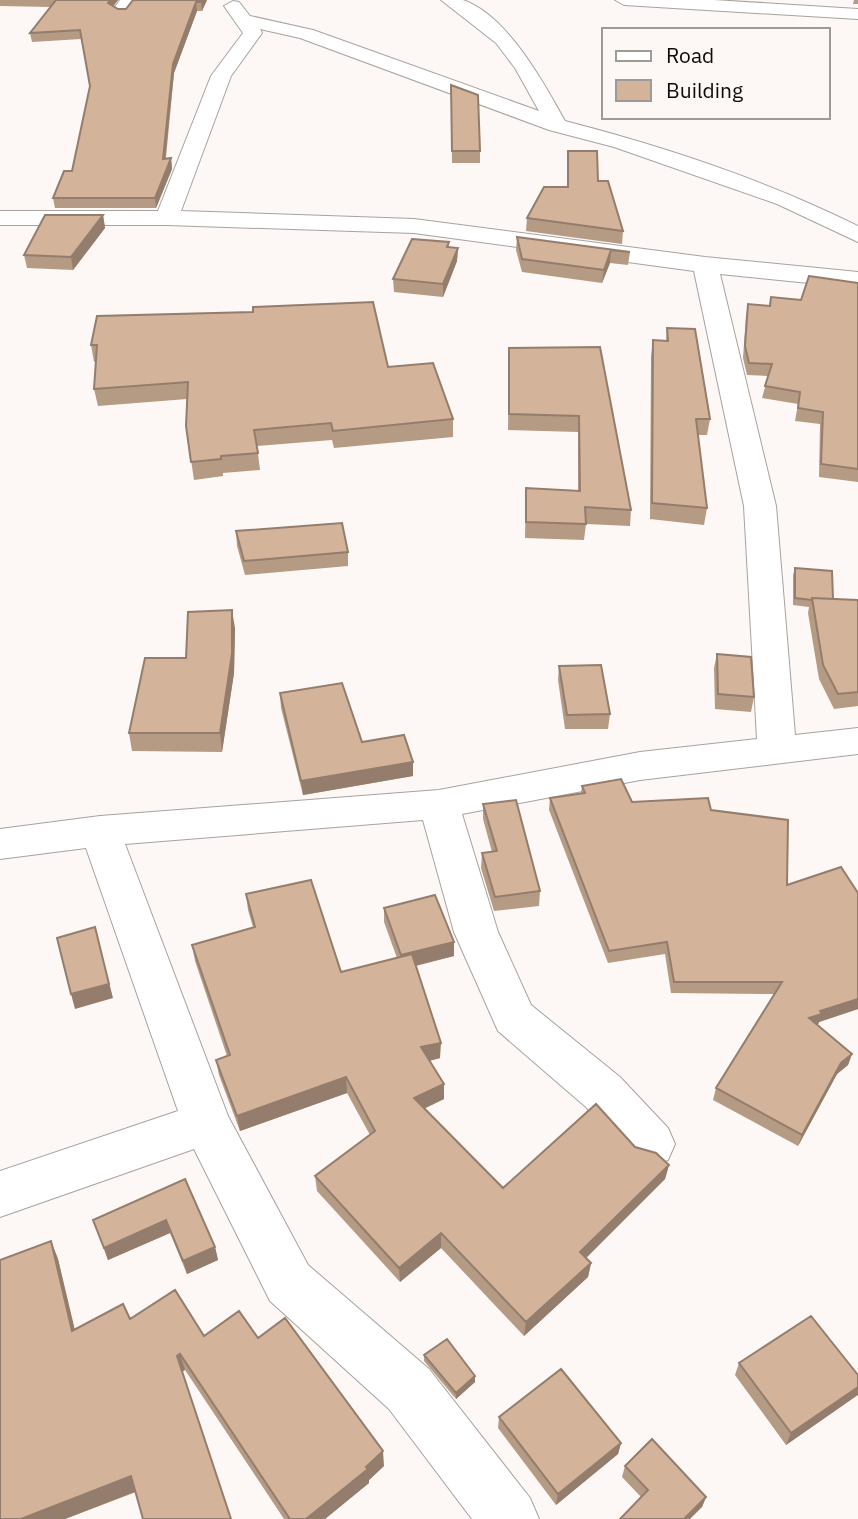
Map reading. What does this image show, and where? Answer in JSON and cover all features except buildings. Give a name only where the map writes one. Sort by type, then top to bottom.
[{"type":"street","points":[[450,0],[494,29],[517,53],[557,125]]},
{"type":"street","points":[[624,0],[858,14]]},
{"type":"street","points":[[231,6],[557,125],[622,142],[785,199],[858,235]]},
{"type":"street","points":[[167,218],[221,76],[253,33],[231,6]]},
{"type":"street","points":[[0,218],[167,218],[414,226],[705,265],[858,280]]},
{"type":"street","points":[[705,265],[760,506],[777,750]]},
{"type":"street","points":[[0,844],[100,831],[439,804],[640,766],[858,741]]},
{"type":"street","points":[[439,804],[476,932],[514,1018],[603,1092],[651,1144]]},
{"type":"street","points":[[100,831],[206,1123],[289,1283],[409,1389],[509,1519]]},
{"type":"street","points":[[0,1194],[206,1123]]}]
